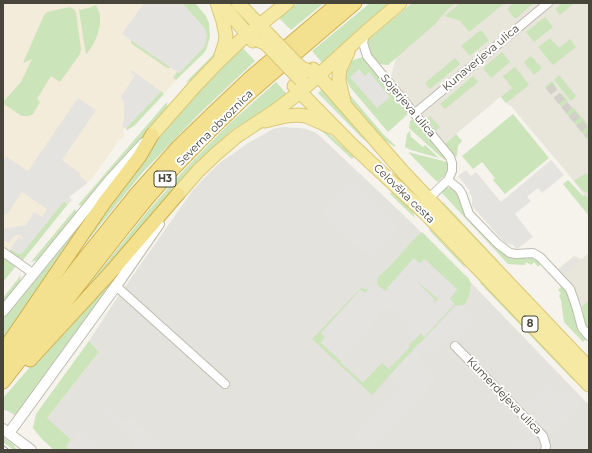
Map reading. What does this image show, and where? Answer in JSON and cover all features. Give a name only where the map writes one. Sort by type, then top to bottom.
[{"type":"highway","name":"Severna obvoznica","points":[[3,364],[136,194],[173,154],[213,112],[237,90],[338,3]]},
{"type":"highway","name":"Severna obvoznica","points":[[3,382],[122,230],[173,169],[248,95],[355,3]]},
{"type":"highway","points":[[3,351],[104,203],[140,156],[152,135]]},
{"type":"highway","points":[[3,390],[110,273],[178,194]]},
{"type":"main road","points":[[217,3],[226,36],[219,61]]},
{"type":"main road","name":"Celovška cesta","points":[[221,3],[309,78],[344,104],[428,199],[589,368]]},
{"type":"main road","points":[[238,3],[257,33]]},
{"type":"main road","name":"Celovška cesta","points":[[250,3],[257,33],[309,78],[336,129],[428,216],[589,385]]},
{"type":"main road","points":[[152,135],[219,61],[257,33],[287,3]]},
{"type":"main road","points":[[178,194],[198,171],[216,154],[237,136],[275,111],[309,78],[350,47],[400,3]]},
{"type":"main road","points":[[344,104],[339,76],[340,69],[350,47]]},
{"type":"main road","points":[[309,78],[360,140],[382,160],[404,173]]},
{"type":"main road","points":[[255,124],[281,117],[298,115],[306,116],[336,129]]},
{"type":"street","name":"Kunaverjeva ulica","points":[[414,114],[548,3]]},
{"type":"street","name":"Sojerjeva ulica","points":[[366,32],[363,44],[367,56],[450,157],[452,171],[448,180]]},
{"type":"street","points":[[3,312],[109,181],[152,135]]},
{"type":"street","points":[[428,199],[448,180],[462,194],[469,214],[498,244],[510,253],[535,253],[572,292],[582,328],[589,336]]},
{"type":"street","points":[[31,450],[6,431],[116,286],[142,250],[178,194]]},
{"type":"street","points":[[3,252],[34,274]]},
{"type":"street","points":[[116,286],[225,384]]},
{"type":"street","name":"Kumerdejeva ulica","points":[[455,346],[543,436],[546,446],[545,450]]},
{"type":"shaded area","points":[[3,3],[182,3],[205,29],[173,79],[176,80],[164,94],[161,91],[123,131],[123,138],[117,141],[114,148],[91,180],[69,197],[72,200],[68,204],[65,201],[18,258],[21,259],[16,266],[3,256]]},
{"type":"shaded area","points":[[144,3],[182,3],[205,29],[207,37],[204,47],[179,73],[122,34]]},
{"type":"shaded area","points":[[451,3],[589,3],[589,202],[574,181],[511,106],[501,97],[444,144],[390,79],[398,51]]},
{"type":"shaded area","points":[[359,69],[365,76],[369,72],[390,97],[377,108],[350,77]]},
{"type":"shaded area","points":[[131,70],[161,91],[126,128],[122,127],[124,118],[124,102],[121,97],[135,75],[130,72]]},
{"type":"shaded area","points":[[78,98],[96,110],[62,160],[81,174],[79,176],[87,182],[69,197],[72,200],[68,204],[64,201],[22,253],[19,254],[10,249],[19,237],[23,240],[23,238],[20,235],[17,235],[13,237],[9,243],[3,240],[3,229],[26,225],[34,212],[42,217],[47,209],[22,192],[7,214],[3,215],[3,161],[7,157],[28,171]]},
{"type":"shaded area","points":[[281,127],[306,129],[316,133],[323,139],[412,223],[589,405],[589,450],[54,450],[42,439],[36,432],[99,352],[89,341],[117,298],[193,190],[222,161],[245,145],[273,129]]},
{"type":"shaded area","points":[[551,160],[564,175],[542,193],[538,188],[527,197],[531,201],[515,214],[533,237],[517,249],[513,245],[505,243],[472,206],[470,191],[458,176],[466,170],[471,176],[476,172],[501,202]]},
{"type":"shaded area","points":[[347,184],[356,184],[400,226],[376,253],[378,255],[373,260],[321,214],[340,191]]},
{"type":"shaded area","points":[[589,253],[589,330],[585,326],[582,306],[573,287],[558,269],[574,256],[582,259]]},
{"type":"shaded area","points":[[575,257],[579,261],[563,275],[559,270]]},
{"type":"shaded area","points":[[414,258],[419,263],[421,263],[424,259],[457,289],[450,299],[455,304],[424,337],[421,333],[413,341],[406,335],[412,328],[388,307],[371,326],[373,327],[341,361],[321,343],[325,337],[321,333],[361,290],[365,293],[376,283],[384,291],[389,290],[387,288]],"holes":[[[418,282],[437,298],[440,295],[437,301],[433,303],[435,300]]]},
{"type":"shaded area","points":[[463,305],[473,315],[474,323],[457,341],[450,335],[432,355],[426,350],[417,360],[438,379],[374,450],[367,450],[353,436],[399,385],[389,376],[455,306]]},
{"type":"shaded area","points":[[456,351],[541,441],[543,447],[541,450],[536,450],[536,443],[453,355]]},
{"type":"shaded area","points":[[546,383],[558,395],[539,413],[535,409],[529,414],[521,406]]},
{"type":"shaded area","points":[[566,389],[582,405],[550,435],[535,419]]},
{"type":"shaded area","points":[[112,400],[115,403],[110,409],[125,422],[130,417],[166,450],[134,450],[130,446],[135,440],[118,424],[115,426],[100,412]]},
{"type":"shaded area","points":[[80,429],[104,450],[70,450],[66,446]]},
{"type":"shaded area","points":[[522,434],[534,446],[535,450],[508,450]]},
{"type":"green space","points":[[182,3],[195,3],[206,16],[209,23],[210,37],[204,53],[176,80],[173,78],[177,72],[179,73],[204,47],[205,29]]},
{"type":"green space","points":[[297,3],[324,3],[291,30],[278,17]]},
{"type":"green space","points":[[370,3],[391,3],[324,65],[312,51]]},
{"type":"green space","points":[[412,3],[456,3],[448,9],[435,24],[388,65],[378,64],[371,57],[367,48],[368,40]]},
{"type":"green space","points":[[460,3],[505,3],[469,32],[460,21],[445,16]]},
{"type":"green space","points":[[514,3],[534,3],[515,19],[507,9]]},
{"type":"green space","points":[[562,3],[574,3],[560,15],[555,9]]},
{"type":"green space","points":[[96,5],[100,14],[100,25],[94,43],[86,55],[79,10]]},
{"type":"green space","points":[[70,7],[75,10],[76,13],[81,49],[80,54],[60,82],[51,76],[37,99],[40,102],[33,114],[29,116],[22,116],[5,105],[4,101],[21,82],[32,59],[23,63],[44,15],[47,12]]},
{"type":"green space","points":[[545,17],[553,27],[534,42],[526,32]]},
{"type":"green space","points":[[481,30],[489,40],[470,56],[461,46]]},
{"type":"green space","points":[[550,38],[559,48],[570,39],[576,47],[553,65],[538,47]]},
{"type":"green space","points":[[131,40],[170,68],[167,68],[132,44]]},
{"type":"green space","points":[[223,42],[210,64],[191,80],[185,83],[210,58],[215,52],[218,44]]},
{"type":"green space","points":[[241,46],[255,61],[200,113],[143,172],[59,277],[138,165],[186,103]]},
{"type":"green space","points":[[502,52],[510,62],[491,78],[483,68]]},
{"type":"green space","points":[[531,56],[542,68],[534,75],[524,62]]},
{"type":"green space","points":[[363,57],[408,114],[388,132],[350,87],[345,77],[348,62]]},
{"type":"green space","points":[[455,58],[460,64],[430,89],[425,83]]},
{"type":"green space","points":[[515,67],[529,85],[506,103],[501,97],[512,88],[503,76]]},
{"type":"green space","points":[[559,75],[576,96],[571,101],[554,80]]},
{"type":"green space","points":[[473,76],[478,82],[445,109],[440,104]]},
{"type":"green space","points":[[552,81],[557,88],[551,93],[545,87]]},
{"type":"green space","points":[[276,82],[286,93],[286,96],[232,130],[192,169],[69,311],[148,211],[185,169],[229,124]]},
{"type":"green space","points":[[325,87],[373,147],[360,136],[318,93]]},
{"type":"green space","points":[[344,88],[383,134],[396,146],[395,147],[383,139],[351,101]]},
{"type":"green space","points":[[161,91],[164,94],[134,126],[127,130],[126,128]]},
{"type":"green space","points":[[562,94],[568,101],[561,106],[556,99]]},
{"type":"green space","points":[[167,102],[167,107],[164,114],[83,206],[78,205]]},
{"type":"green space","points":[[573,107],[589,126],[589,141],[566,113]]},
{"type":"green space","points":[[513,114],[549,158],[505,194],[493,180],[495,178],[482,162],[473,169],[462,156]]},
{"type":"green space","points":[[430,116],[440,127],[434,132],[432,129],[434,128],[428,118]]},
{"type":"green space","points":[[413,119],[446,159],[445,160],[409,128],[410,121]]},
{"type":"green space","points":[[311,124],[325,130],[354,157],[352,159],[324,133]]},
{"type":"green space","points":[[410,131],[410,136],[423,147],[425,145],[439,158],[405,147],[407,134]]},
{"type":"green space","points":[[456,134],[462,141],[458,146],[457,156],[455,157],[445,144]]},
{"type":"green space","points":[[408,152],[447,162],[448,166],[446,174],[438,182]]},
{"type":"green space","points":[[586,173],[589,177],[589,194],[582,190],[574,181]]},
{"type":"green space","points":[[119,175],[3,343],[3,318]]},
{"type":"green space","points":[[568,180],[582,195],[589,197],[589,216],[563,184]]},
{"type":"green space","points":[[446,188],[452,188],[457,192],[462,202],[464,213],[499,249],[529,255],[542,262],[538,267],[534,262],[531,265],[526,262],[525,265],[508,264],[442,193]]},
{"type":"green space","points":[[392,192],[413,212],[415,218],[390,194]]},
{"type":"green space","points":[[64,201],[68,204],[23,260],[11,253],[10,249],[19,254],[22,253]]},
{"type":"green space","points":[[442,201],[500,263],[444,205]]},
{"type":"green space","points":[[75,209],[77,213],[39,260],[31,262]]},
{"type":"green space","points":[[428,229],[432,231],[466,269]]},
{"type":"green space","points":[[422,232],[469,279],[471,284],[469,296],[465,304],[455,306],[372,395],[312,339],[362,287],[368,290],[365,294],[360,290],[321,333],[325,337],[321,343],[363,383],[382,363],[389,369],[421,333],[424,337],[454,304],[450,297],[457,290],[425,259],[389,289],[384,291],[377,284],[378,277]]},
{"type":"green space","points":[[143,242],[16,416],[4,410],[3,398]]},
{"type":"green space","points":[[3,256],[16,266],[3,282]]},
{"type":"green space","points":[[21,275],[18,286],[3,306],[3,298]]},
{"type":"green space","points":[[419,281],[437,298],[440,295],[437,301],[432,303],[435,300],[418,283]]},
{"type":"green space","points":[[482,281],[577,381],[574,381],[480,283]]},
{"type":"green space","points":[[563,285],[566,289],[574,311],[578,328],[586,339],[583,342],[564,322],[561,300],[559,296],[561,293],[558,290]]},
{"type":"green space","points":[[589,301],[589,330],[585,326],[582,306]]},
{"type":"green space","points":[[89,341],[99,352],[47,418],[71,440],[66,446],[70,450],[54,450],[33,428],[36,414]]},
{"type":"green space","points":[[3,437],[18,450],[14,450],[3,442]]},
{"type":"tunnel","points":[[549,86],[589,135]]},
{"type":"railway","points":[[3,447],[7,450]]}]
